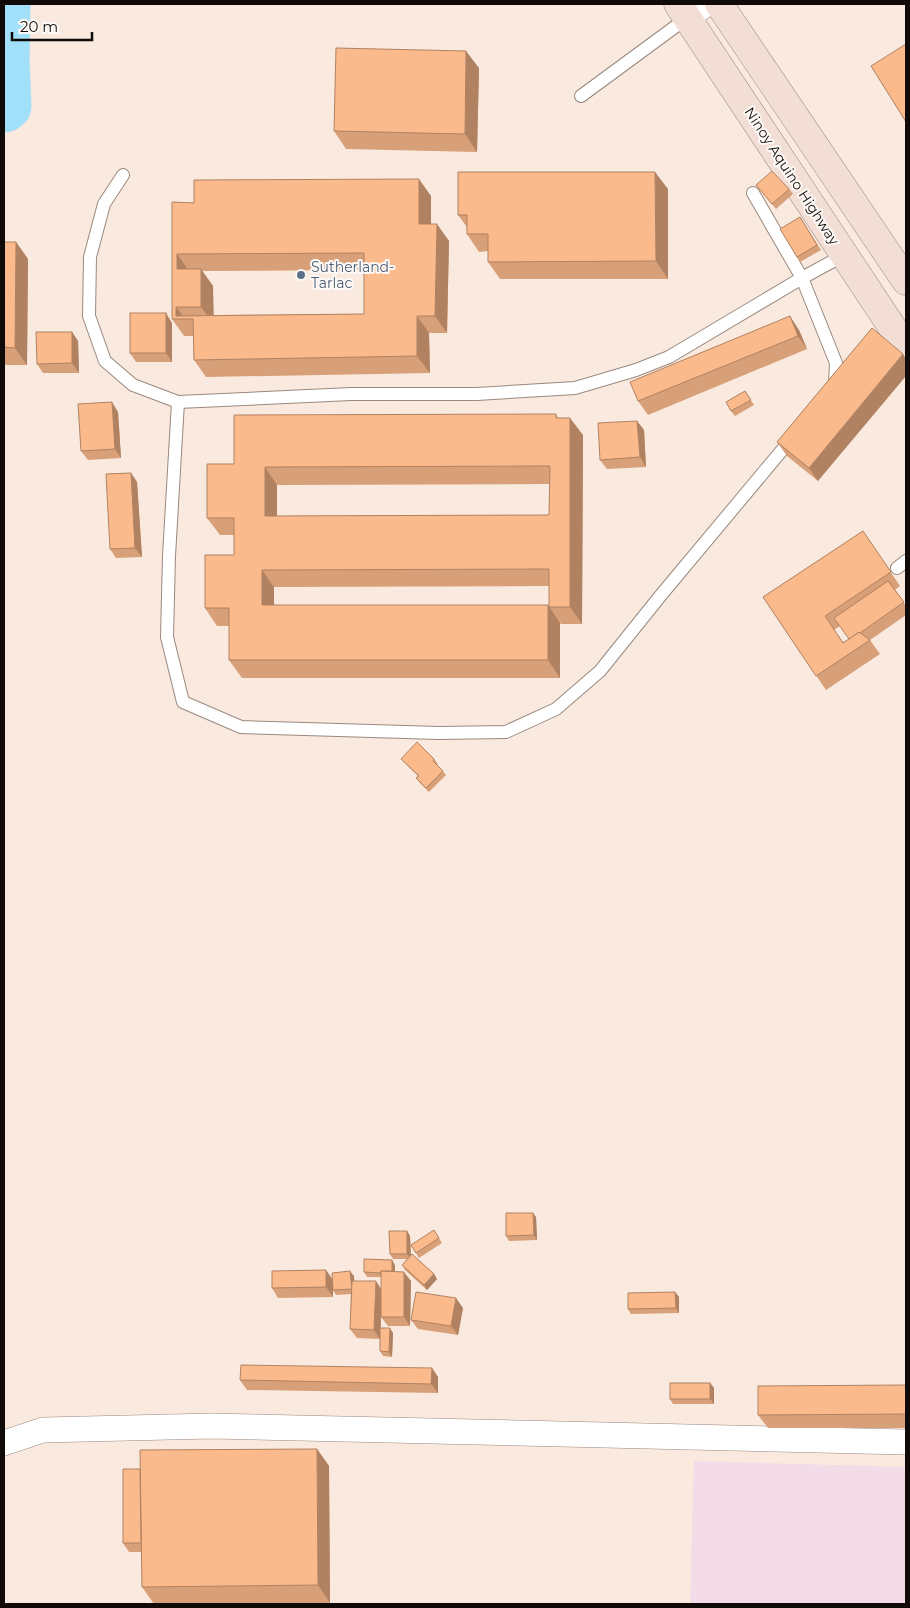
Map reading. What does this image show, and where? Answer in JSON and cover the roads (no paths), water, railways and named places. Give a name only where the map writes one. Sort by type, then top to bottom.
[{"type":"main road","points":[[719,4],[906,281]]},
{"type":"main road","name":"Ninoy Aquino Highway","points":[[690,9],[844,255],[906,348]]},
{"type":"street","points":[[4,1443],[43,1430],[212,1426],[906,1442]]},
{"type":"lane","points":[[581,96],[690,9]]},
{"type":"lane","points":[[123,175],[104,204],[90,257],[89,316],[105,361],[133,385],[178,402],[351,394],[477,394],[575,388],[636,370],[669,356],[844,255]]},
{"type":"lane","points":[[753,193],[802,278],[836,363],[835,384],[826,397]]},
{"type":"lane","points":[[178,402],[169,556],[167,637],[183,702],[241,727],[439,733],[506,732],[556,709],[600,671],[802,427]]},
{"type":"waterway","points":[[4,108],[7,106],[5,60],[6,4]]},
{"type":"place","name":"Sutherland- Tarlac","points":[[301,275]]}]
